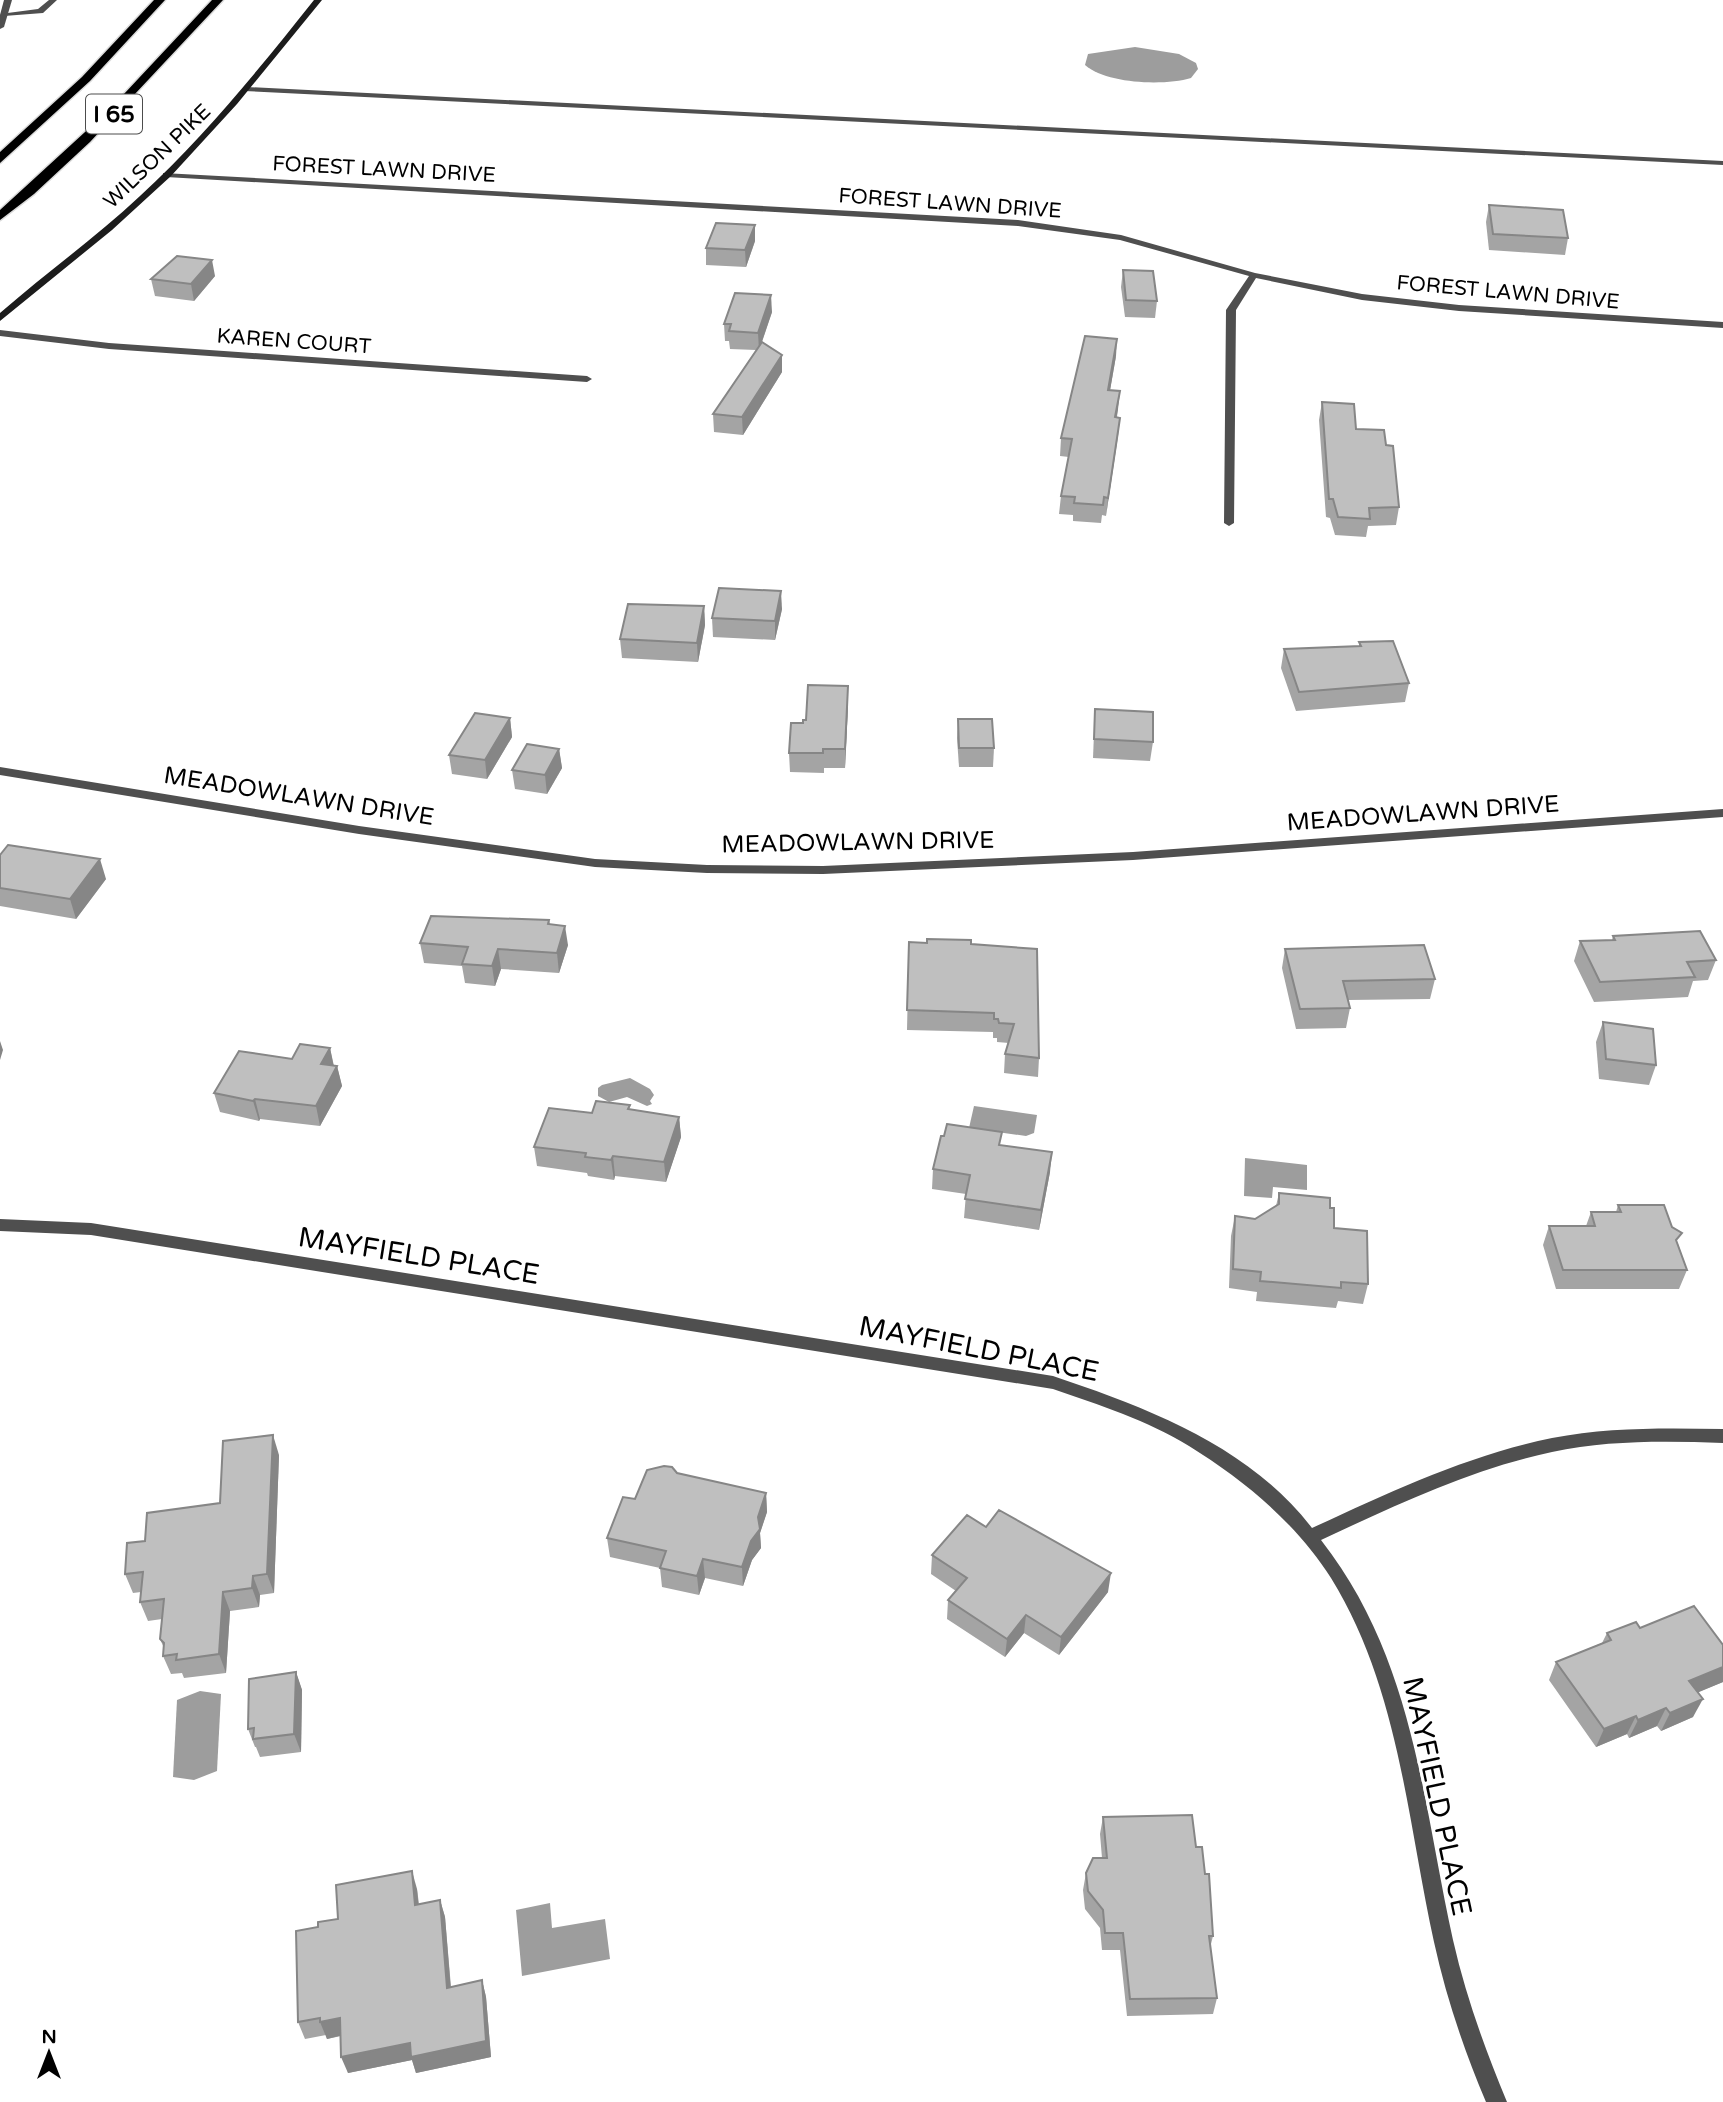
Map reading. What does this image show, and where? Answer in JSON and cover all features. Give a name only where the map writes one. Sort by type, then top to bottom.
[{"type":"highway","name":"I 65","points":[[0,159],[86,79],[160,0]]},
{"type":"highway","name":"I 65","points":[[0,216],[114,114],[218,0]]},
{"type":"main road","name":"WILSON PIKE","points":[[0,318],[113,224],[166,175],[247,89],[318,0]]},
{"type":"street","points":[[0,27],[4,11],[40,11],[53,0]]},
{"type":"street","points":[[247,89],[1723,163]]},
{"type":"street","name":"FOREST LAWN DRIVE","points":[[166,175],[1007,222],[1113,236],[1254,275],[1331,292],[1423,305],[1723,325]]},
{"type":"street","points":[[1229,523],[1231,310],[1254,275]]},
{"type":"street","name":"KAREN COURT","points":[[0,334],[109,346],[587,379]]},
{"type":"street","name":"MEADOWLAWN DRIVE","points":[[0,771],[359,830],[595,863],[707,869],[823,870],[1133,856],[1537,829],[1723,813]]},
{"type":"street","name":"MAYFIELD PLACE","points":[[0,1225],[103,1231],[1054,1383],[1145,1414],[1206,1447],[1270,1495],[1312,1536],[1349,1590],[1383,1669],[1412,1773],[1449,1972],[1477,2061],[1497,2102]]},
{"type":"street","points":[[1312,1536],[1434,1481],[1509,1456],[1594,1439],[1650,1435],[1723,1436]]},
{"type":"shaded area","points":[[1135,47],[1179,54],[1196,63],[1198,69],[1191,78],[1180,81],[1136,82],[1107,76],[1085,65],[1088,54]]},
{"type":"shaded area","points":[[630,1078],[650,1089],[654,1095],[650,1101],[652,1104],[647,1106],[627,1097],[609,1102],[598,1096],[598,1088],[602,1085]]},
{"type":"shaded area","points":[[974,1106],[1037,1115],[1034,1133],[1026,1136],[969,1128]]},
{"type":"shaded area","points":[[1245,1158],[1307,1165],[1307,1190],[1273,1187],[1272,1198],[1244,1196]]},
{"type":"shaded area","points":[[200,1691],[221,1694],[217,1771],[194,1780],[173,1777],[177,1700]]},
{"type":"shaded area","points":[[550,1903],[552,1928],[605,1919],[610,1959],[522,1976],[516,1910]]},
{"type":"building","points":[[1489,205],[1563,210],[1568,238],[1493,234]]},
{"type":"building","points":[[716,223],[755,225],[745,250],[706,248]]},
{"type":"building","points":[[177,256],[212,260],[191,284],[151,279]]},
{"type":"building","points":[[1123,270],[1153,271],[1157,301],[1126,300]]},
{"type":"building","points":[[735,293],[771,295],[758,333],[729,331],[731,324],[724,324]]},
{"type":"building","points":[[1085,336],[1117,339],[1108,390],[1120,391],[1115,417],[1120,418],[1108,498],[1104,497],[1103,505],[1074,503],[1075,497],[1061,496],[1072,439],[1061,438]]},
{"type":"building","points":[[762,342],[782,355],[742,417],[713,414]]},
{"type":"building","points":[[1322,402],[1354,404],[1356,429],[1384,430],[1386,445],[1393,446],[1399,507],[1369,508],[1370,519],[1338,517],[1333,499],[1329,499]]},
{"type":"building","points":[[719,588],[781,591],[775,621],[712,618]]},
{"type":"building","points":[[628,604],[704,606],[697,643],[620,639]]},
{"type":"building","points":[[1393,641],[1409,683],[1299,692],[1284,649],[1361,646],[1359,642]]},
{"type":"building","points":[[808,685],[848,686],[845,749],[823,749],[823,753],[789,753],[791,723],[803,723],[803,720],[806,720]]},
{"type":"building","points":[[1095,709],[1153,712],[1153,742],[1094,739]]},
{"type":"building","points":[[475,713],[510,718],[485,760],[449,755]]},
{"type":"building","points":[[958,719],[992,719],[994,748],[959,748]]},
{"type":"building","points":[[527,744],[559,749],[545,775],[512,770]]},
{"type":"building","points":[[8,845],[100,859],[70,899],[0,888],[0,855]]},
{"type":"building","points":[[431,916],[549,920],[548,924],[565,926],[557,953],[498,949],[492,966],[462,964],[468,947],[420,943]]},
{"type":"building","points":[[1700,931],[1716,960],[1687,962],[1695,977],[1600,982],[1580,941],[1615,940],[1613,936]]},
{"type":"building","points":[[927,939],[971,940],[971,944],[1037,949],[1039,1058],[1005,1054],[1014,1024],[999,1023],[998,1019],[994,1019],[994,1013],[907,1010],[909,942],[927,943]]},
{"type":"building","points":[[1424,945],[1435,979],[1343,981],[1350,1008],[1300,1009],[1285,949]]},
{"type":"building","points":[[1603,1022],[1653,1029],[1656,1065],[1606,1059]]},
{"type":"building","points":[[300,1044],[330,1048],[321,1064],[337,1066],[316,1106],[255,1099],[253,1101],[214,1093],[239,1051],[292,1059]]},
{"type":"building","points":[[596,1101],[630,1105],[628,1109],[679,1117],[664,1162],[613,1156],[611,1160],[585,1157],[586,1153],[534,1147],[549,1108],[592,1113]]},
{"type":"building","points":[[947,1124],[1002,1132],[999,1145],[1052,1152],[1041,1210],[965,1199],[970,1175],[933,1169],[941,1136],[944,1136]]},
{"type":"building","points":[[1279,1193],[1330,1198],[1330,1208],[1334,1208],[1334,1228],[1367,1231],[1368,1284],[1341,1282],[1341,1288],[1260,1281],[1261,1272],[1233,1269],[1235,1216],[1255,1219],[1279,1204]]},
{"type":"building","points":[[1618,1205],[1664,1205],[1672,1227],[1682,1233],[1676,1240],[1687,1270],[1563,1270],[1549,1226],[1595,1226],[1591,1212],[1621,1212]]},
{"type":"building","points":[[273,1435],[267,1574],[253,1576],[252,1588],[223,1592],[219,1654],[176,1660],[177,1654],[163,1656],[164,1643],[160,1639],[164,1599],[140,1602],[143,1572],[125,1574],[127,1543],[145,1541],[147,1513],[220,1503],[223,1441]]},
{"type":"building","points":[[672,1467],[677,1473],[766,1493],[758,1517],[760,1529],[751,1541],[742,1567],[703,1559],[697,1576],[660,1568],[666,1551],[607,1538],[623,1497],[635,1499],[647,1470]]},
{"type":"building","points":[[999,1510],[1111,1573],[1061,1637],[1026,1615],[1007,1639],[948,1600],[967,1578],[932,1555],[967,1515],[986,1527]]},
{"type":"building","points":[[1694,1606],[1723,1645],[1723,1667],[1689,1681],[1703,1699],[1670,1713],[1666,1708],[1638,1720],[1636,1716],[1604,1729],[1556,1662],[1611,1640],[1607,1633],[1636,1622],[1640,1628]]},
{"type":"building","points":[[296,1672],[294,1734],[253,1739],[254,1728],[248,1729],[249,1679]]},
{"type":"building","points":[[1192,1815],[1196,1847],[1202,1847],[1205,1874],[1209,1874],[1213,1936],[1209,1936],[1217,1998],[1130,1999],[1123,1933],[1105,1933],[1103,1910],[1088,1891],[1086,1873],[1093,1858],[1107,1858],[1103,1817]]},
{"type":"building","points":[[412,1871],[415,1905],[440,1900],[447,1988],[482,1980],[486,2041],[411,2057],[410,2043],[341,2057],[340,2018],[298,2022],[296,1931],[318,1927],[318,1922],[338,1919],[336,1885]]}]
